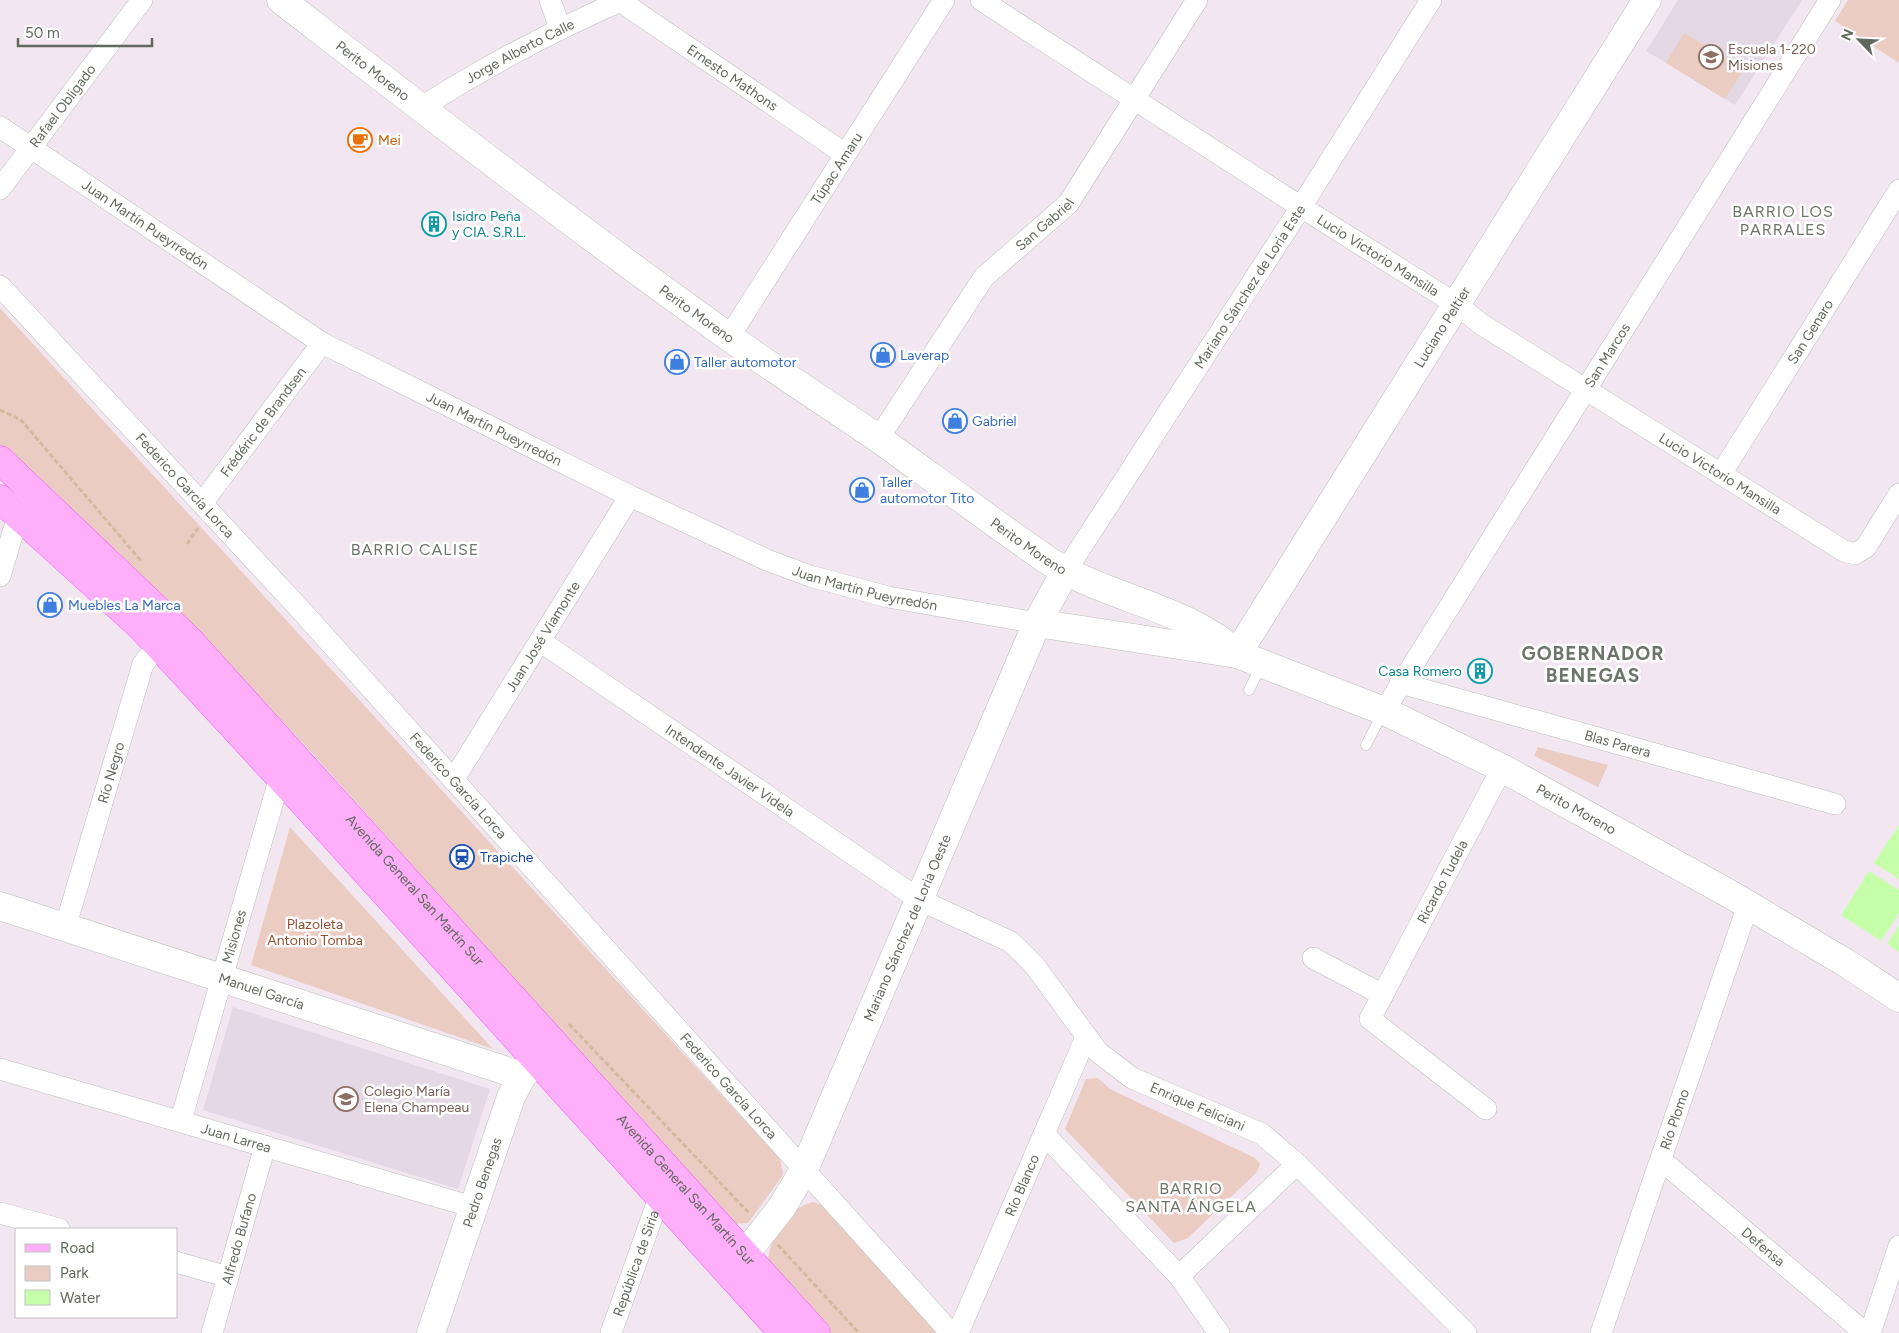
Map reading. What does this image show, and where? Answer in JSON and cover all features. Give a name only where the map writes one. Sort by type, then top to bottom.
[{"type":"main road","name":"Avenida General San Martín Sur","points":[[0,460],[28,486],[289,768],[537,1060],[660,1195],[737,1264]]},
{"type":"main road","name":"Avenida General San Martín Sur","points":[[9,508],[131,618],[167,636]]},
{"type":"main road","name":"Avenida General San Martín Sur","points":[[537,1060],[737,1264],[796,1328]]},
{"type":"street","name":"Rafael Obligado","points":[[0,189],[142,0]]},
{"type":"street","name":"Perito Moreno","points":[[281,0],[420,108],[729,337],[878,439],[1065,572],[1204,630],[1224,641],[1237,654]]},
{"type":"street","points":[[550,0],[560,28]]},
{"type":"street","name":"Túpac Amaru","points":[[729,337],[944,0]]},
{"type":"street","name":"Lucio Victorio Mansilla","points":[[981,0],[1135,98],[1154,113],[1456,304],[1481,324],[1844,551],[1855,554],[1866,547],[1899,494]]},
{"type":"street","name":"San Gabriel","points":[[878,439],[984,277],[1068,204],[1197,0]]},
{"type":"street","name":"Mariano Sánchez de Loria Este","points":[[1065,572],[1301,207],[1431,0]]},
{"type":"street","name":"Luciano Peltier","points":[[1237,654],[1647,0]]},
{"type":"street","name":"San Marcos","points":[[1384,711],[1830,0]]},
{"type":"street","name":"Jorge Alberto Calle","points":[[420,108],[502,58],[560,28],[621,1]]},
{"type":"street","name":"Ernesto Mathons","points":[[621,1],[845,154]]},
{"type":"street","name":"Juan Martín Pueyrredón","points":[[0,128],[32,147],[322,342],[630,496],[767,560],[810,576],[888,597],[1037,623]]},
{"type":"street","name":"San Genaro","points":[[1721,474],[1899,190]]},
{"type":"street","name":"Federico García Lorca","points":[[0,286],[203,502],[951,1333]]},
{"type":"street","name":"Frédéric de Brandsen","points":[[203,502],[322,342]]},
{"type":"street","points":[[0,576],[9,508],[28,486]]},
{"type":"street","name":"Juan José Viamonte","points":[[454,779],[630,496]]},
{"type":"street","name":"Mariano Sánchez de Loria Oeste","points":[[737,1264],[782,1207],[804,1170],[1037,623],[1065,572]]},
{"type":"street","name":"Perito Moreno","points":[[1037,623],[1237,654],[1384,711],[1502,768],[1748,905],[1846,963],[1899,998]]},
{"type":"street","name":"Río Negro","points":[[64,928],[143,664],[167,636]]},
{"type":"street","name":"Intendente Javier Videla","points":[[540,641],[920,900]]},
{"type":"street","name":"Blas Parera","points":[[1400,683],[1835,804]]},
{"type":"street","name":"Misiones","points":[[181,1120],[222,980],[289,768]]},
{"type":"street","name":"Ricardo Tudela","points":[[1486,1109],[1370,1019],[1502,768]]},
{"type":"street","name":"Enrique Feliciani","points":[[920,900],[1011,942],[1035,966],[1086,1037],[1113,1065],[1132,1078],[1262,1134],[1297,1164],[1466,1333]]},
{"type":"street","name":"Río Plomo","points":[[1601,1333],[1748,905]]},
{"type":"street","name":"Manuel García","points":[[0,906],[222,980],[537,1060]]},
{"type":"street","points":[[1313,958],[1383,995]]},
{"type":"street","name":"Río Blanco","points":[[958,1333],[1086,1037]]},
{"type":"street","name":"Pedro Benegas","points":[[431,1333],[511,1097],[537,1060]]},
{"type":"street","name":"Juan Larrea","points":[[0,1069],[181,1120],[473,1208]]},
{"type":"street","points":[[1044,1134],[1179,1276],[1219,1333]]},
{"type":"street","name":"Alfredo Bufano","points":[[212,1333],[265,1146]]},
{"type":"street","name":"Defensa","points":[[1661,1160],[1865,1333]]},
{"type":"street","points":[[1179,1276],[1297,1164]]},
{"type":"street","name":"República de Siria","points":[[611,1333],[660,1195]]},
{"type":"street","points":[[0,1212],[56,1228]]},
{"type":"street","points":[[1870,1333],[1899,1246]]},
{"type":"street","points":[[178,1263],[228,1277]]},
{"type":"lane","points":[[1250,690],[1263,663]]},
{"type":"lane","points":[[1366,744],[1384,711]]},
{"type":"shaded area","name":"Escuela 1-220 Misiones","points":[[1678,0],[1802,0],[1735,105],[1646,51]]},
{"type":"shaded area","name":"Colegio María Elena Champeau","points":[[233,1007],[490,1089],[458,1189],[203,1110]]},
{"type":"green space","points":[[1848,0],[1899,0],[1899,63],[1835,21]]},
{"type":"green space","points":[[1684,33],[1744,69],[1725,99],[1666,63]]},
{"type":"green space","points":[[0,308],[780,1159],[783,1173],[781,1178],[748,1223],[733,1224],[312,753],[186,619],[0,446]]},
{"type":"green space","points":[[1538,747],[1608,765],[1598,787],[1534,756]]},
{"type":"green space","name":"Plazoleta Antonio Tomba","points":[[290,827],[493,1049],[251,965]]},
{"type":"green space","points":[[1098,1078],[1110,1089],[1255,1158],[1260,1164],[1257,1172],[1188,1238],[1174,1243],[1065,1129],[1086,1079]]},
{"type":"green space","points":[[814,1202],[821,1205],[937,1333],[824,1333],[768,1264],[771,1245],[782,1226],[797,1210]]},
{"type":"water","points":[[1899,825],[1899,879],[1874,863]]},
{"type":"water","points":[[1869,871],[1899,890],[1899,913],[1881,941],[1841,915]]},
{"type":"water","points":[[1899,925],[1899,952],[1887,944]]},
{"type":"place","name":"Escuela 1-220 Misiones","points":[[1711,57]]},
{"type":"place","name":"Mei","points":[[360,140]]},
{"type":"place","name":"Isidro Peña y CIA. S.R.L.","points":[[434,224]]},
{"type":"place","name":"Laverap","points":[[883,355]]},
{"type":"place","name":"Taller automotor","points":[[677,362]]},
{"type":"place","name":"Gabriel","points":[[955,421]]},
{"type":"place","name":"Taller automotor Tito","points":[[862,490]]},
{"type":"place","name":"Muebles La Marca","points":[[50,605]]},
{"type":"place","name":"Casa Romero","points":[[1480,671]]},
{"type":"place","name":"Trapiche","points":[[462,857]]},
{"type":"place","name":"Colegio María Elena Champeau","points":[[346,1099]]},
{"type":"district","name":"BARRIO LOS PARRALES","points":[[1783,220]]},
{"type":"district","name":"BARRIO CALISE","points":[[415,549]]},
{"type":"district","name":"GOBERNADOR BENEGAS","points":[[1593,664]]},
{"type":"district","name":"BARRIO SANTA ÁNGELA","points":[[1191,1197]]}]
